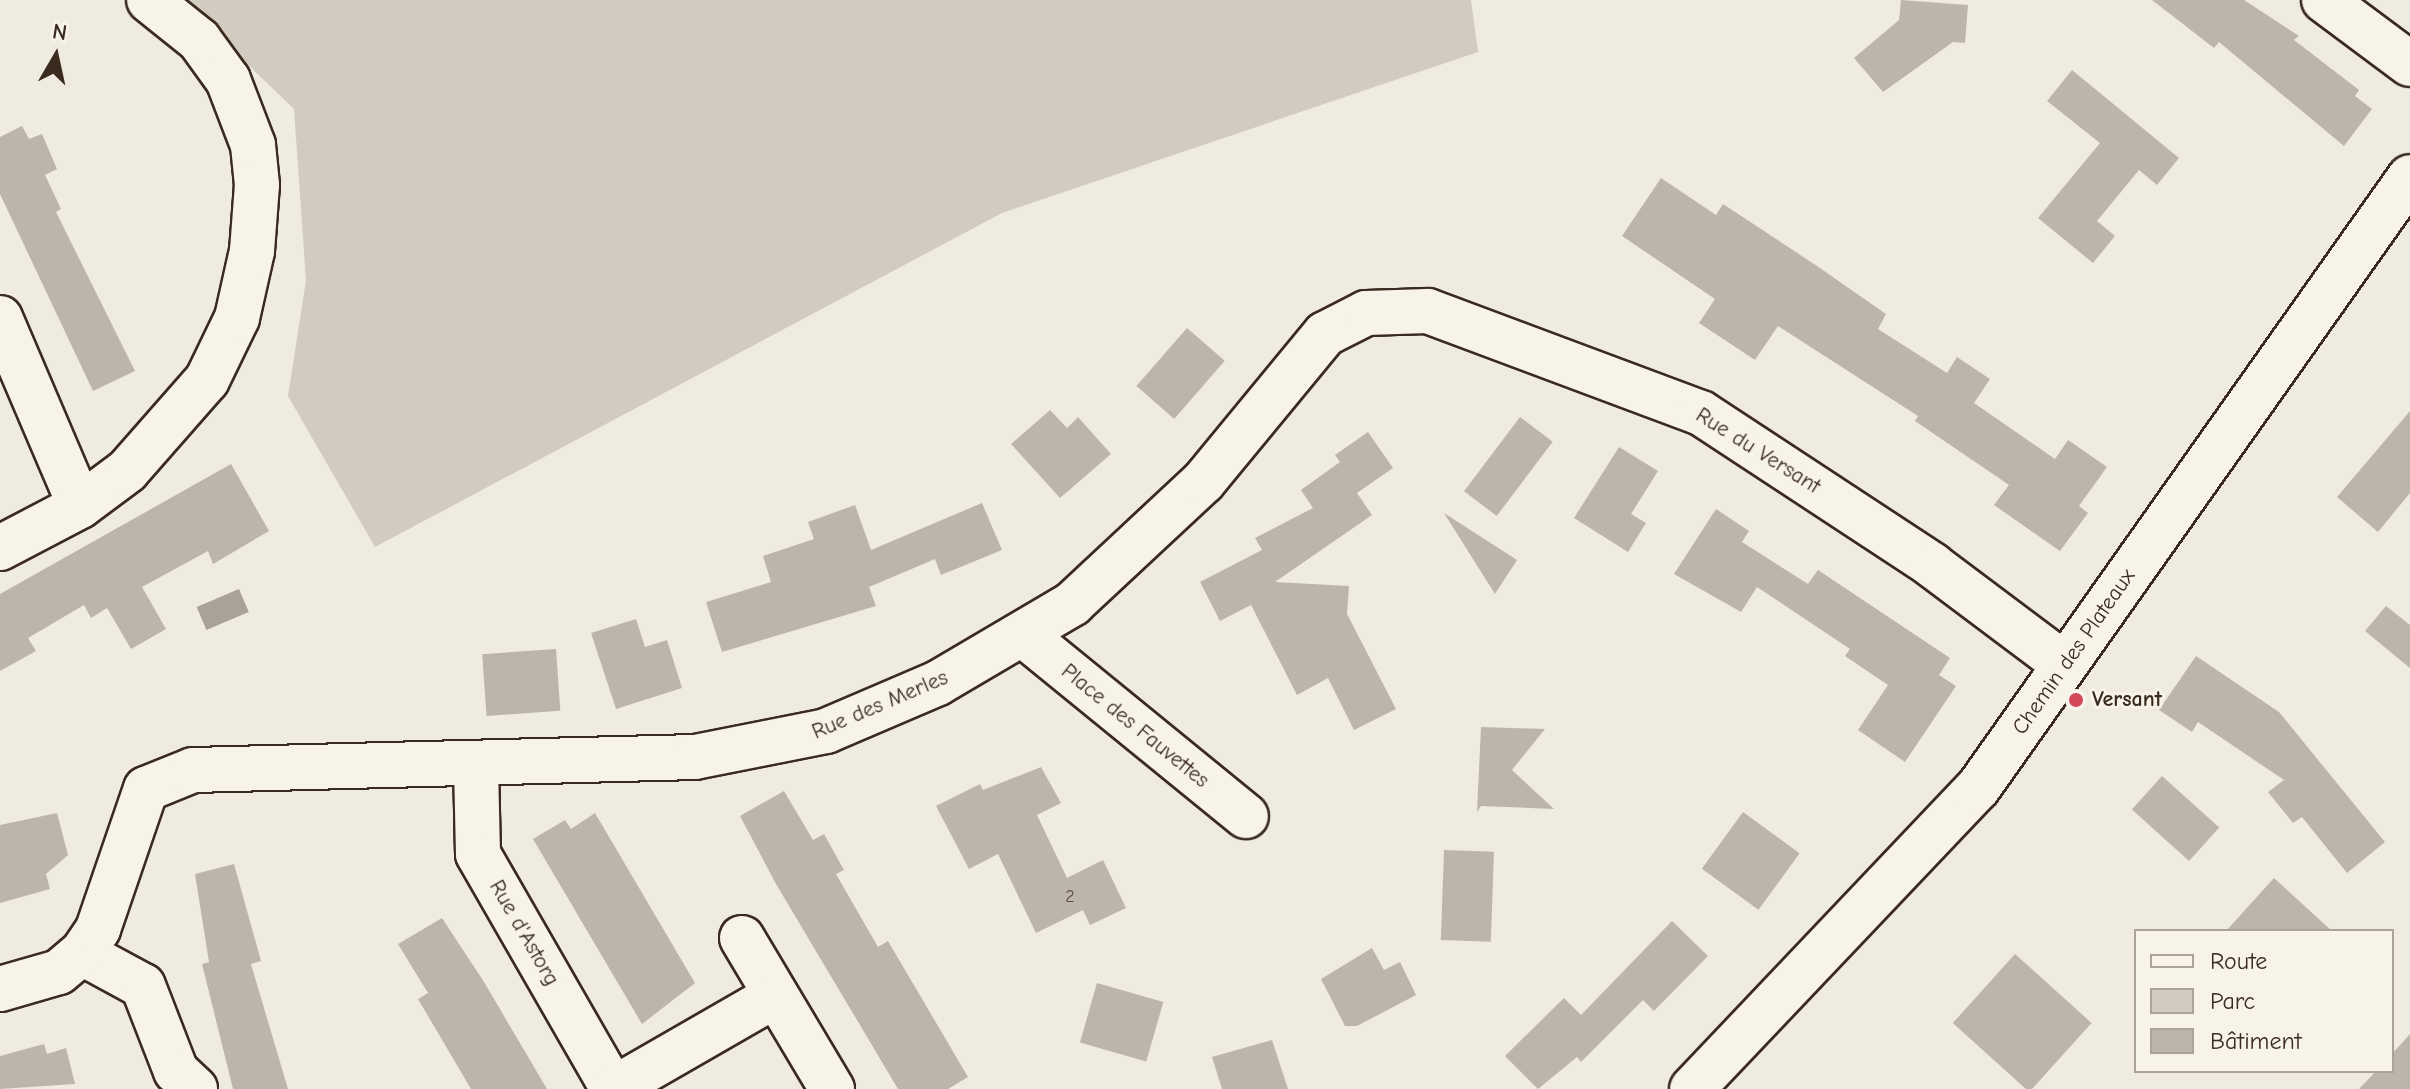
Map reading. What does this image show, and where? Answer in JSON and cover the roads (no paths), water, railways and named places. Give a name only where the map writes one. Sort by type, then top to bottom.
[{"type":"street","points":[[0,548],[80,506],[127,471],[207,380],[237,318],[252,251],[257,185],[253,145],[228,80],[199,40],[149,0]]},
{"type":"street","points":[[2324,0],[2410,64]]},
{"type":"street","name":"Chemin des Plateaux","points":[[1692,1089],[1969,799],[2410,177]]},
{"type":"street","name":"Rue du Versant","points":[[1366,313],[1428,311],[1701,413],[1932,565],[2065,665]]},
{"type":"street","name":"Rue des Merles","points":[[82,953],[98,929],[146,789],[193,770],[476,766],[695,757],[774,744],[826,731],[1025,636],[1072,604],[1203,482],[1325,334],[1366,313]]},
{"type":"street","points":[[0,318],[80,506]]},
{"type":"street","name":"Place des Fauvettes","points":[[1025,636],[1246,816]]},
{"type":"street","name":"Rue d'Astorg","points":[[476,766],[478,854],[613,1089]]},
{"type":"street","points":[[742,938],[832,1089]]},
{"type":"street","points":[[0,989],[59,972],[82,953],[143,986],[176,1071],[195,1089]]},
{"type":"street","points":[[613,1089],[775,996]]},
{"type":"place","name":"Versant","points":[[2076,700]]}]
